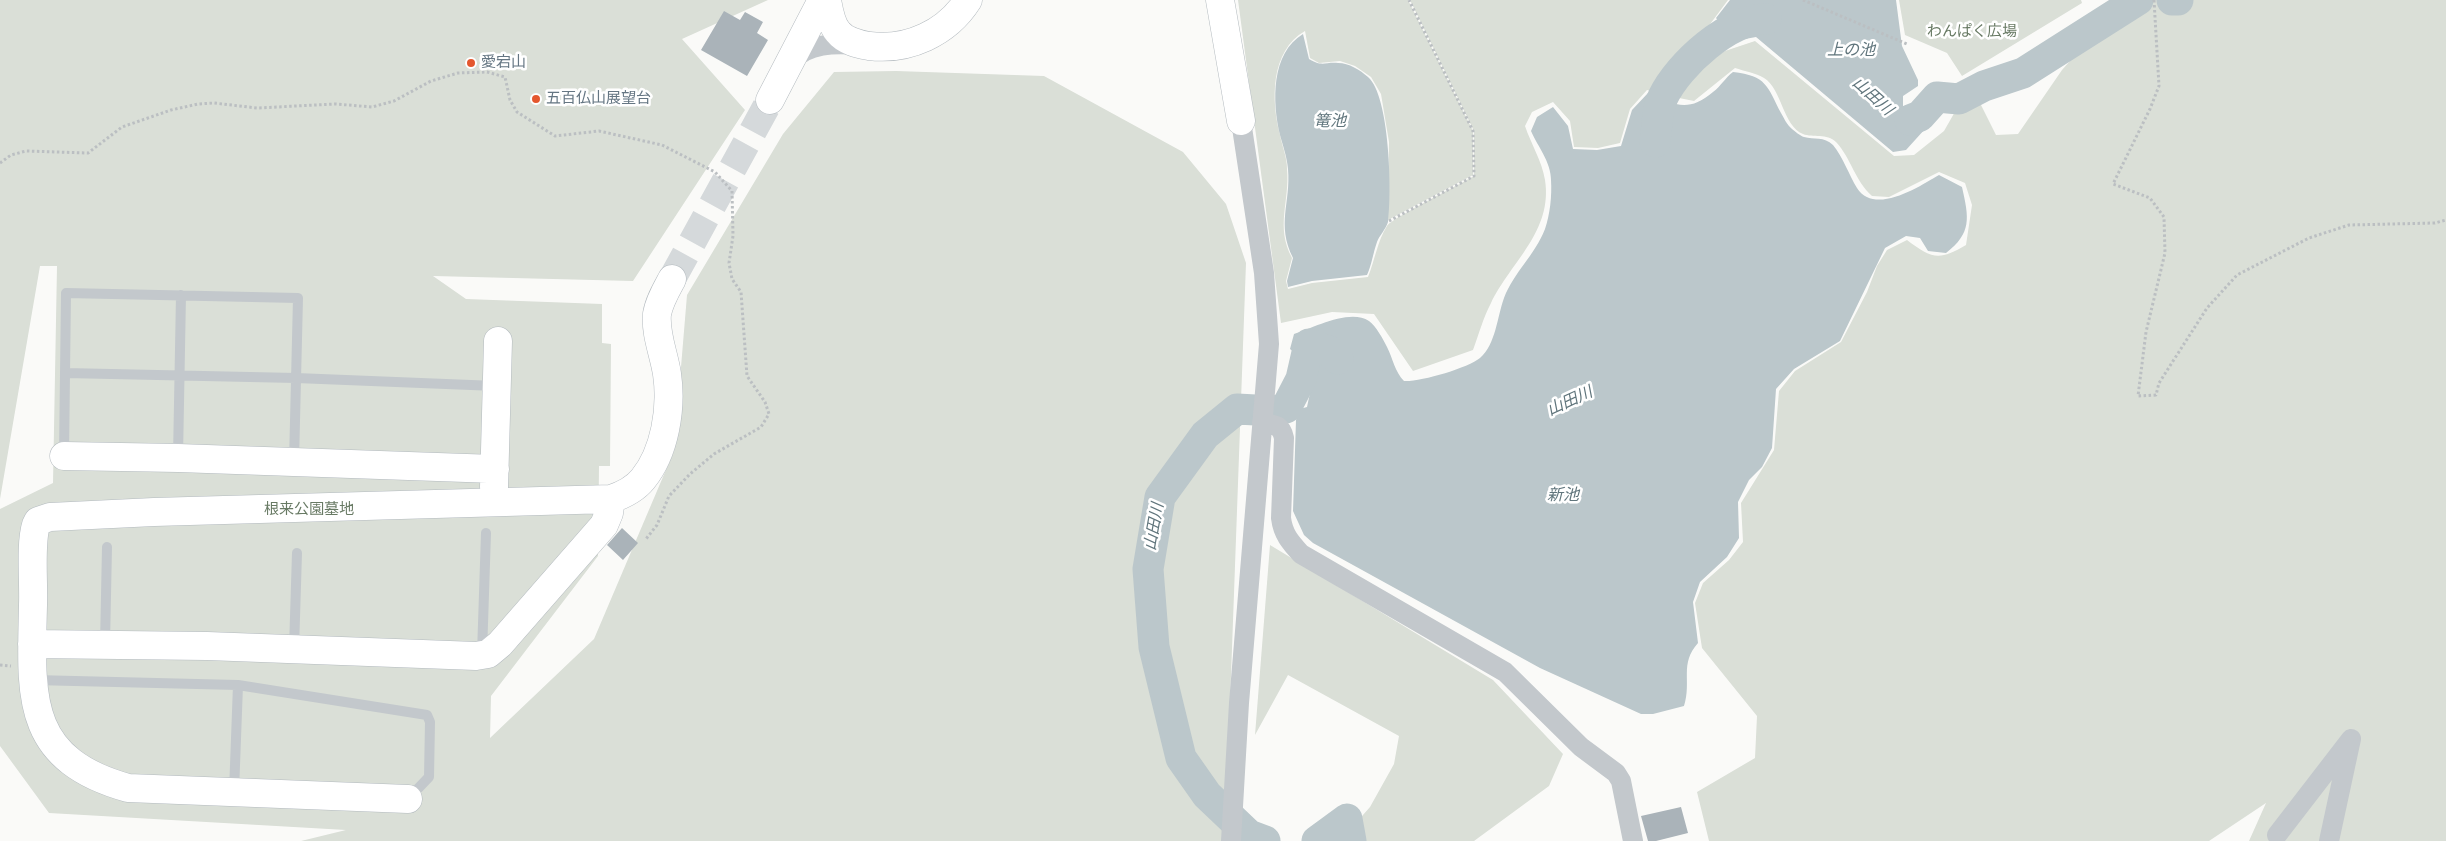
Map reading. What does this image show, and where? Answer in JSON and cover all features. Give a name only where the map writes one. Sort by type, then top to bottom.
[{"type":"street","points":[[770,100],[822,0]]},
{"type":"street","points":[[827,0],[831,20],[838,32],[852,42],[866,45]]},
{"type":"street","points":[[789,64],[797,54],[817,47],[839,44],[891,47],[916,42],[954,18],[968,0]]},
{"type":"street","points":[[1220,0],[1241,120],[1268,310],[1269,344],[1239,704],[1231,841]]},
{"type":"street","points":[[408,799],[128,788],[89,774],[67,759],[47,732],[37,711],[32,680],[35,530],[38,521],[43,518],[154,512],[611,499],[634,488],[642,480],[655,458],[664,432],[669,389],[658,332],[657,314],[672,279]]},
{"type":"street","points":[[494,503],[498,341]]},
{"type":"street","points":[[1262,423],[1278,425],[1282,430],[1284,438],[1281,518],[1282,529],[1288,540],[1301,554],[1505,672],[1581,747],[1616,773],[1621,781],[1633,841]]},
{"type":"street","points":[[64,456],[178,458],[495,470]]},
{"type":"street","points":[[32,644],[105,644],[488,654],[500,644],[604,525],[609,513],[611,499]]},
{"type":"street","points":[[2277,835],[2351,738],[2329,841]]},
{"type":"lane","points":[[64,456],[66,293],[298,298],[294,462]]},
{"type":"lane","points":[[178,458],[181,295]]},
{"type":"lane","points":[[65,373],[296,378],[496,386]]},
{"type":"lane","points":[[482,655],[486,533]]},
{"type":"lane","points":[[105,644],[107,547]]},
{"type":"lane","points":[[294,649],[297,552]]},
{"type":"lane","points":[[32,680],[238,686],[427,715],[430,722],[429,777],[408,799]]},
{"type":"lane","points":[[234,792],[238,686]]},
{"type":"path","points":[[1389,221],[1474,176],[1473,131],[1409,0]]},
{"type":"path","points":[[1803,0],[1907,44]]},
{"type":"path","points":[[2154,0],[2159,86],[2113,184],[2150,198],[2164,217],[2165,253],[2146,332],[2138,396],[2156,395],[2159,384],[2208,308],[2237,276],[2309,238],[2349,225],[2435,223],[2446,220]]},
{"type":"path","points":[[0,163],[11,155],[26,151],[88,153],[122,128],[171,110],[198,104],[214,103],[257,108],[336,104],[372,107],[394,101],[432,81],[458,73],[487,72],[505,77],[510,100],[517,112],[555,136],[599,131],[662,145],[715,172],[732,191],[733,236],[729,263],[732,279],[741,292],[746,376],[765,402],[768,414],[760,428],[714,454],[690,474],[669,496],[657,525],[646,539]]},
{"type":"green space","name":"根来公園墓地","points":[[0,0],[768,0],[682,39],[745,110],[633,281],[433,276],[466,299],[602,304],[602,343],[611,344],[610,466],[599,466],[598,556],[491,696],[490,738],[594,639],[674,451],[687,295],[783,134],[834,72],[896,71],[1044,76],[1183,152],[1226,204],[1246,263],[1225,841],[301,841],[346,830],[49,813],[0,746],[0,509],[53,483],[57,266],[40,266],[0,499]]},
{"type":"green space","points":[[1238,0],[1408,0],[1473,131],[1473,175],[1388,220],[1389,142],[1381,94],[1371,77],[1355,66],[1340,61],[1319,63],[1310,58],[1305,31],[1294,40],[1285,51],[1279,64],[1275,92],[1277,122],[1287,165],[1284,235],[1292,258],[1286,281],[1288,289],[1312,283],[1368,277],[1387,226],[1413,209],[1474,176],[1474,131],[1410,0],[1728,0],[1659,93],[1647,90],[1630,109],[1620,143],[1598,148],[1574,147],[1570,121],[1553,102],[1532,112],[1525,126],[1544,173],[1546,198],[1543,215],[1537,231],[1499,288],[1483,320],[1473,350],[1413,371],[1374,314],[1332,312],[1281,323]]},
{"type":"green space","name":"わんぱく広場","points":[[1899,0],[2081,0],[2082,3],[1962,76],[1947,53],[1905,35]]},
{"type":"green space","points":[[2124,0],[2446,0],[2446,841],[2249,841],[2266,803],[2209,841],[1709,841],[1697,792],[1755,758],[1757,716],[1702,648],[1695,603],[1703,583],[1729,560],[1743,542],[1741,503],[1774,450],[1779,391],[1795,371],[1841,342],[1867,292],[1877,266],[1887,250],[1907,240],[1923,251],[1936,256],[1949,254],[1957,250],[1966,245],[1972,205],[1965,183],[1939,172],[1889,197],[1872,196],[1861,183],[1846,155],[1836,142],[1824,137],[1803,134],[1796,130],[1775,90],[1764,78],[1757,75],[1735,68],[1694,101],[1679,98],[1672,94],[1686,74],[1725,51],[1755,41],[1894,156],[1914,155],[1944,131],[1956,110],[1978,99],[1996,135],[2018,134],[2062,70]]},
{"type":"green space","points":[[1270,545],[1493,680],[1563,754],[1549,786],[1474,841],[1340,841],[1370,807],[1394,764],[1399,736],[1288,675],[1255,735]]},
{"type":"water","name":"上の池","points":[[1730,0],[1896,0],[1902,46],[1918,80],[1918,86],[1903,96],[1903,106],[1913,111],[1931,89],[1940,92],[1944,108],[1906,150],[1893,152],[1756,37],[1734,41],[1716,18]]},
{"type":"water","name":"篭池","points":[[1303,34],[1309,59],[1320,64],[1342,63],[1358,69],[1368,77],[1375,88],[1381,104],[1388,146],[1389,209],[1388,222],[1377,242],[1367,275],[1312,281],[1288,287],[1287,281],[1293,258],[1285,235],[1288,169],[1277,122],[1275,94],[1276,79],[1285,53],[1292,42]]},
{"type":"water","name":"新池","points":[[1733,72],[1753,76],[1764,84],[1769,89],[1787,123],[1799,135],[1830,142],[1840,155],[1857,188],[1865,196],[1875,199],[1886,199],[1898,196],[1921,186],[1939,175],[1962,187],[1967,216],[1966,224],[1960,239],[1946,253],[1928,251],[1920,238],[1906,236],[1885,248],[1840,341],[1794,369],[1776,389],[1772,448],[1762,467],[1749,480],[1738,502],[1739,538],[1727,557],[1700,582],[1693,602],[1698,643],[1692,651],[1687,666],[1687,689],[1684,706],[1653,714],[1641,714],[1540,668],[1313,543],[1304,535],[1293,511],[1296,420],[1300,409],[1307,407],[1317,360],[1315,355],[1295,353],[1290,349],[1294,334],[1332,320],[1352,317],[1369,321],[1374,326],[1387,347],[1398,374],[1404,381],[1432,377],[1474,362],[1480,358],[1490,345],[1508,289],[1536,247],[1547,223],[1551,199],[1550,173],[1547,161],[1531,131],[1537,117],[1553,107],[1568,126],[1573,149],[1597,150],[1621,146],[1632,110],[1648,93],[1666,101],[1689,105],[1704,99],[1716,90]]},
{"type":"building","points":[[724,11],[740,20],[745,12],[763,22],[757,33],[768,40],[747,76],[701,50]]},
{"type":"building","points":[[622,528],[638,543],[623,560],[607,545]]},
{"type":"building","points":[[1681,807],[1688,833],[1656,841],[1648,841],[1641,816]]},
{"type":"waterway","name":"山田川","points":[[1910,120],[1920,116],[1937,97],[1959,99],[1984,86],[2023,73],[2138,0]]},
{"type":"waterway","name":"山田川","points":[[2172,0],[2178,0]]},
{"type":"waterway","name":"山田川","points":[[1655,142],[1661,102],[1681,71],[1693,58],[1721,35],[1752,21],[1766,19]]},
{"type":"waterway","name":"山田川","points":[[1265,841],[1249,835],[1207,795],[1181,758],[1154,647],[1148,569],[1160,497],[1205,435],[1237,409],[1274,411],[1286,408],[1301,379],[1309,344],[1329,351],[1338,359]]},
{"type":"waterway","name":"山田川","points":[[1317,841],[1347,819],[1351,841]]},
{"type":"tunnel","points":[[672,279],[770,100]]},
{"type":"place","name":"愛宕山","points":[[471,63]]},
{"type":"place","name":"五百仏山展望台","points":[[536,99]]}]
